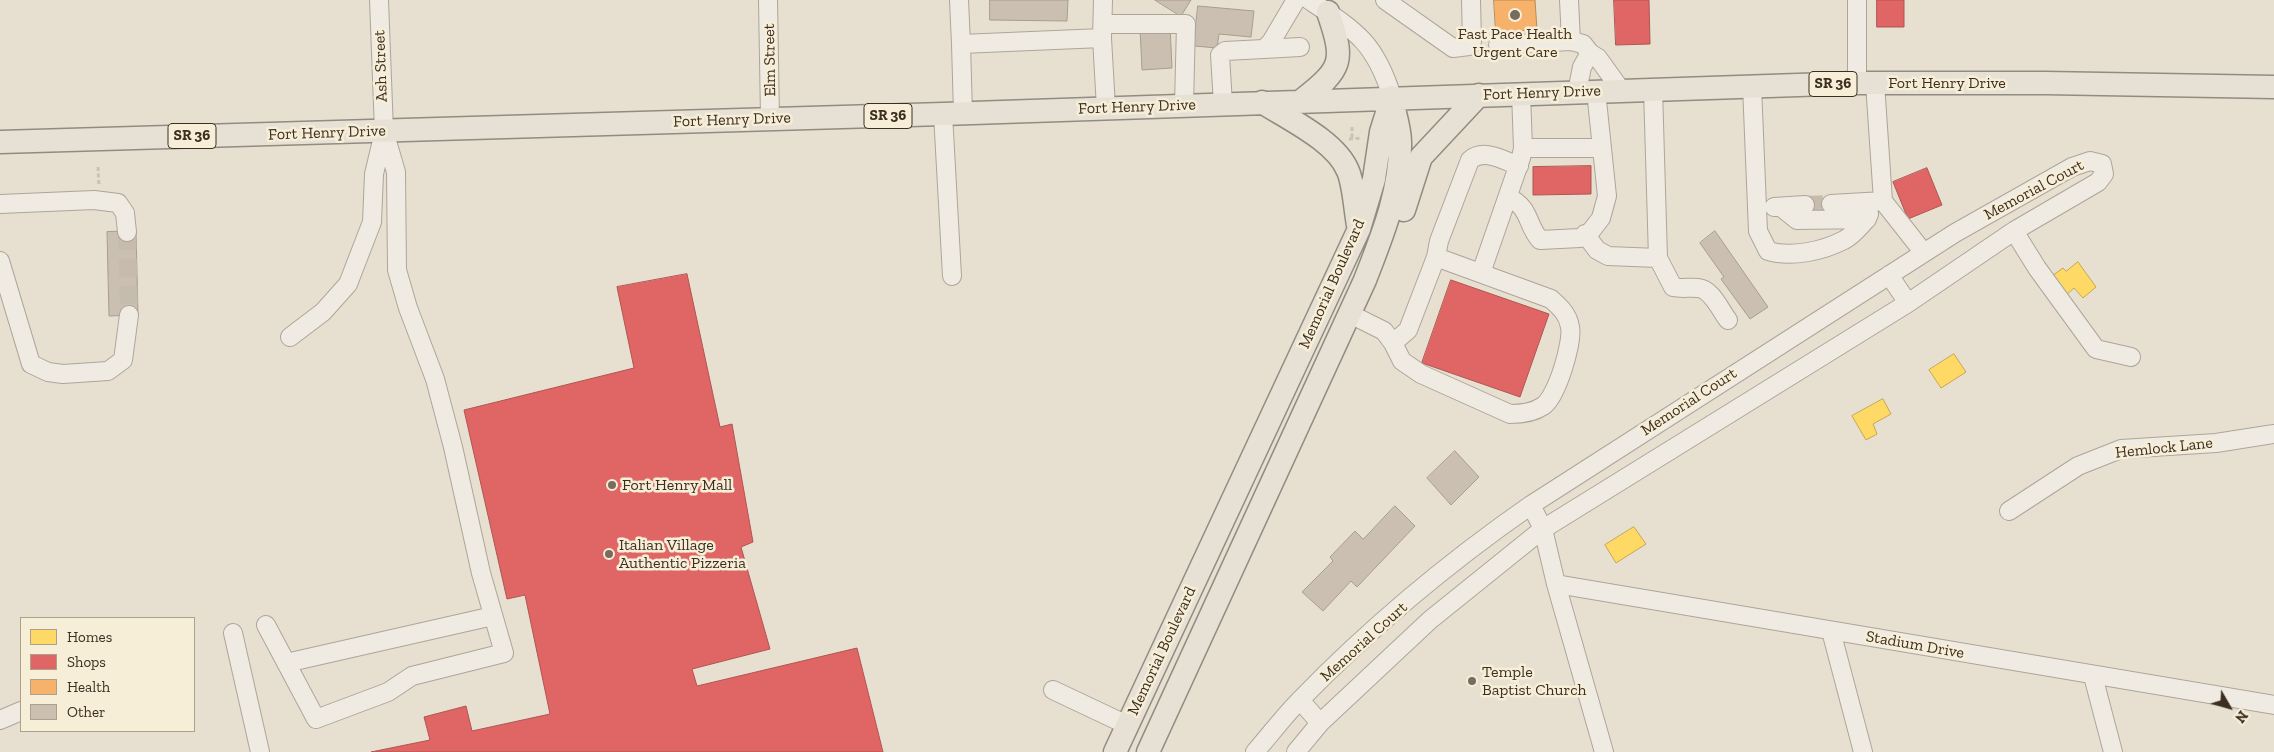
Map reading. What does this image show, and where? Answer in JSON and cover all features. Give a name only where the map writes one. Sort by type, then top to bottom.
[{"type":"main road","points":[[1301,101],[1336,68],[1338,47],[1319,6]]},
{"type":"main road","name":"Fort Henry Drive","points":[[0,142],[953,114],[1479,94],[1866,83],[2045,82],[2274,87]]},
{"type":"main road","points":[[1365,280],[1400,226],[1421,157],[1479,94]]},
{"type":"main road","name":"Memorial Boulevard","points":[[1115,752],[1359,229],[1374,179],[1381,132],[1392,97]]},
{"type":"main road","name":"Memorial Boulevard","points":[[1151,744],[1350,314],[1386,227],[1396,192],[1400,142],[1392,97]]},
{"type":"main road","points":[[1262,102],[1320,139],[1335,152],[1348,171],[1359,229]]},
{"type":"main road","points":[[1127,726],[1151,744]]},
{"type":"street","name":"Ash Street","points":[[379,0],[384,131]]},
{"type":"street","name":"Elm Street","points":[[768,0],[770,119]]},
{"type":"street","points":[[952,276],[953,114],[961,44],[959,0]]},
{"type":"street","points":[[1103,0],[1106,108]]},
{"type":"street","points":[[1264,49],[1271,42],[1296,0]]},
{"type":"street","points":[[1385,0],[1453,48],[1469,46],[1472,42],[1471,0]]},
{"type":"street","points":[[1569,0],[1571,42]]},
{"type":"street","points":[[1857,0],[1878,201],[1924,253]]},
{"type":"street","points":[[1319,6],[1361,36],[1384,71],[1392,97]]},
{"type":"street","points":[[961,44],[1186,24],[1184,105]]},
{"type":"street","points":[[1498,45],[1571,42],[1583,44],[1590,53],[1598,58],[1621,90]]},
{"type":"street","points":[[1223,104],[1220,55],[1225,51],[1300,47]]},
{"type":"street","points":[[1508,197],[1516,201],[1530,218],[1535,234],[1540,240],[1580,238],[1591,231],[1601,218],[1607,196],[1602,148],[1582,67],[1590,53]]},
{"type":"street","points":[[1752,86],[1758,231],[1768,252],[1781,255],[1817,250],[1845,240],[1867,219],[1878,201]]},
{"type":"street","points":[[1653,89],[1658,258],[1673,286],[1683,289],[1698,288],[1708,291],[1728,320]]},
{"type":"street","points":[[1481,273],[1519,166],[1523,148],[1521,93]]},
{"type":"street","points":[[266,625],[316,719],[388,692],[412,676],[504,652],[481,573],[453,447],[435,379],[408,308],[397,270],[396,172],[384,131]]},
{"type":"street","points":[[290,337],[323,312],[348,284],[372,222],[374,174],[384,131]]},
{"type":"street","points":[[1523,148],[1602,148]]},
{"type":"street","points":[[1393,343],[1408,330],[1470,160],[1477,154],[1484,153],[1519,166]]},
{"type":"street","name":"Memorial Court","points":[[1255,752],[1300,700],[1388,617],[1493,532],[1531,505],[1924,253],[2072,167],[2090,161],[2102,164],[2104,174],[2098,182],[2014,231],[1908,303],[1543,529],[1430,620],[1320,723],[1296,752]]},
{"type":"street","points":[[0,204],[94,200],[118,203],[125,213],[127,232]]},
{"type":"street","points":[[1831,204],[1878,201]]},
{"type":"street","points":[[1756,207],[1805,205]]},
{"type":"street","points":[[1781,207],[1796,220],[1867,219]]},
{"type":"street","points":[[2014,231],[2037,268],[2096,349],[2131,357]]},
{"type":"street","points":[[1585,234],[1597,250],[1608,256],[1658,258]]},
{"type":"street","points":[[1350,314],[1384,332],[1393,343],[1402,361],[1422,374],[1488,406],[1510,414],[1524,414],[1544,406],[1556,389],[1570,341],[1570,326],[1564,311],[1551,298],[1436,257]]},
{"type":"street","points":[[0,261],[4,280],[31,364],[48,372],[108,371],[123,360],[129,315]]},
{"type":"street","points":[[1889,275],[1908,303]]},
{"type":"street","name":"Hemlock Lane","points":[[2009,511],[2078,466],[2121,449],[2216,443],[2274,434]]},
{"type":"street","points":[[1531,505],[1543,529],[1556,584],[1604,752]]},
{"type":"street","name":"Stadium Drive","points":[[1556,584],[2274,705]]},
{"type":"street","points":[[286,663],[493,616]]},
{"type":"street","points":[[1832,631],[1863,752]]},
{"type":"street","points":[[233,633],[260,752]]},
{"type":"street","points":[[2093,676],[2113,752]]},
{"type":"street","points":[[1053,690],[1127,726]]},
{"type":"street","points":[[1300,700],[1320,723]]},
{"type":"street","points":[[0,720],[20,712]]},
{"type":"path","points":[[1352,127],[1352,139]]},
{"type":"path","points":[[1345,140],[1368,138]]},
{"type":"building: Homes","points":[[2078,262],[2096,287],[2083,298],[2074,288],[2066,295],[2052,276],[2063,268],[2066,271]]},
{"type":"building: Homes","points":[[1954,354],[1966,372],[1941,388],[1929,370]]},
{"type":"building: Homes","points":[[1883,399],[1891,414],[1873,424],[1877,434],[1866,440],[1852,416]]},
{"type":"building: Homes","points":[[1634,527],[1646,544],[1616,563],[1605,545]]},
{"type":"building: Shops","points":[[1614,0],[1649,0],[1650,44],[1616,45]]},
{"type":"building: Shops","points":[[1877,0],[1904,0],[1904,27],[1877,27]]},
{"type":"building: Shops","points":[[1591,166],[1591,194],[1533,195],[1533,167]]},
{"type":"building: Shops","points":[[1927,168],[1942,205],[1908,219],[1893,182]]},
{"type":"building: Shops","name":"Fort Henry Mall","points":[[687,274],[720,427],[732,424],[753,542],[741,547],[770,649],[692,669],[697,686],[857,648],[883,752],[371,752],[430,740],[424,717],[466,706],[472,731],[550,714],[525,595],[507,599],[464,410],[634,368],[617,287]]},
{"type":"building: Shops","points":[[1451,280],[1549,314],[1520,397],[1422,363]]},
{"type":"building: Health","name":"Fast Pace Health Urgent Care","points":[[1494,0],[1535,0],[1537,30],[1496,32]]},
{"type":"building: Other","points":[[990,0],[1068,0],[1067,21],[990,20]]},
{"type":"building: Other","points":[[1155,0],[1191,0],[1181,16]]},
{"type":"building: Other","points":[[1198,6],[1254,11],[1251,37],[1219,34],[1217,48],[1194,46]]},
{"type":"building: Other","points":[[1170,25],[1172,68],[1142,70],[1140,28]]},
{"type":"building: Other","points":[[136,231],[138,315],[109,316],[107,232]]},
{"type":"building: Other","points":[[1715,231],[1768,307],[1750,319],[1721,279],[1724,277],[1700,243]]},
{"type":"building: Other","points":[[1455,451],[1479,477],[1451,505],[1427,478]]},
{"type":"building: Other","points":[[1395,506],[1415,526],[1357,587],[1351,581],[1323,611],[1302,592],[1333,561],[1330,557],[1355,531],[1363,539]]},
{"type":"tunnel","points":[[1805,205],[1831,204]]},
{"type":"tunnel","points":[[127,232],[129,315]]},
{"type":"place","name":"Fast Pace Health Urgent Care","points":[[1515,15]]},
{"type":"place","name":"Fort Henry Mall","points":[[612,485]]},
{"type":"place","name":"Italian Village Authentic Pizzeria","points":[[609,554]]},
{"type":"place","name":"Temple Baptist Church","points":[[1472,681]]}]
